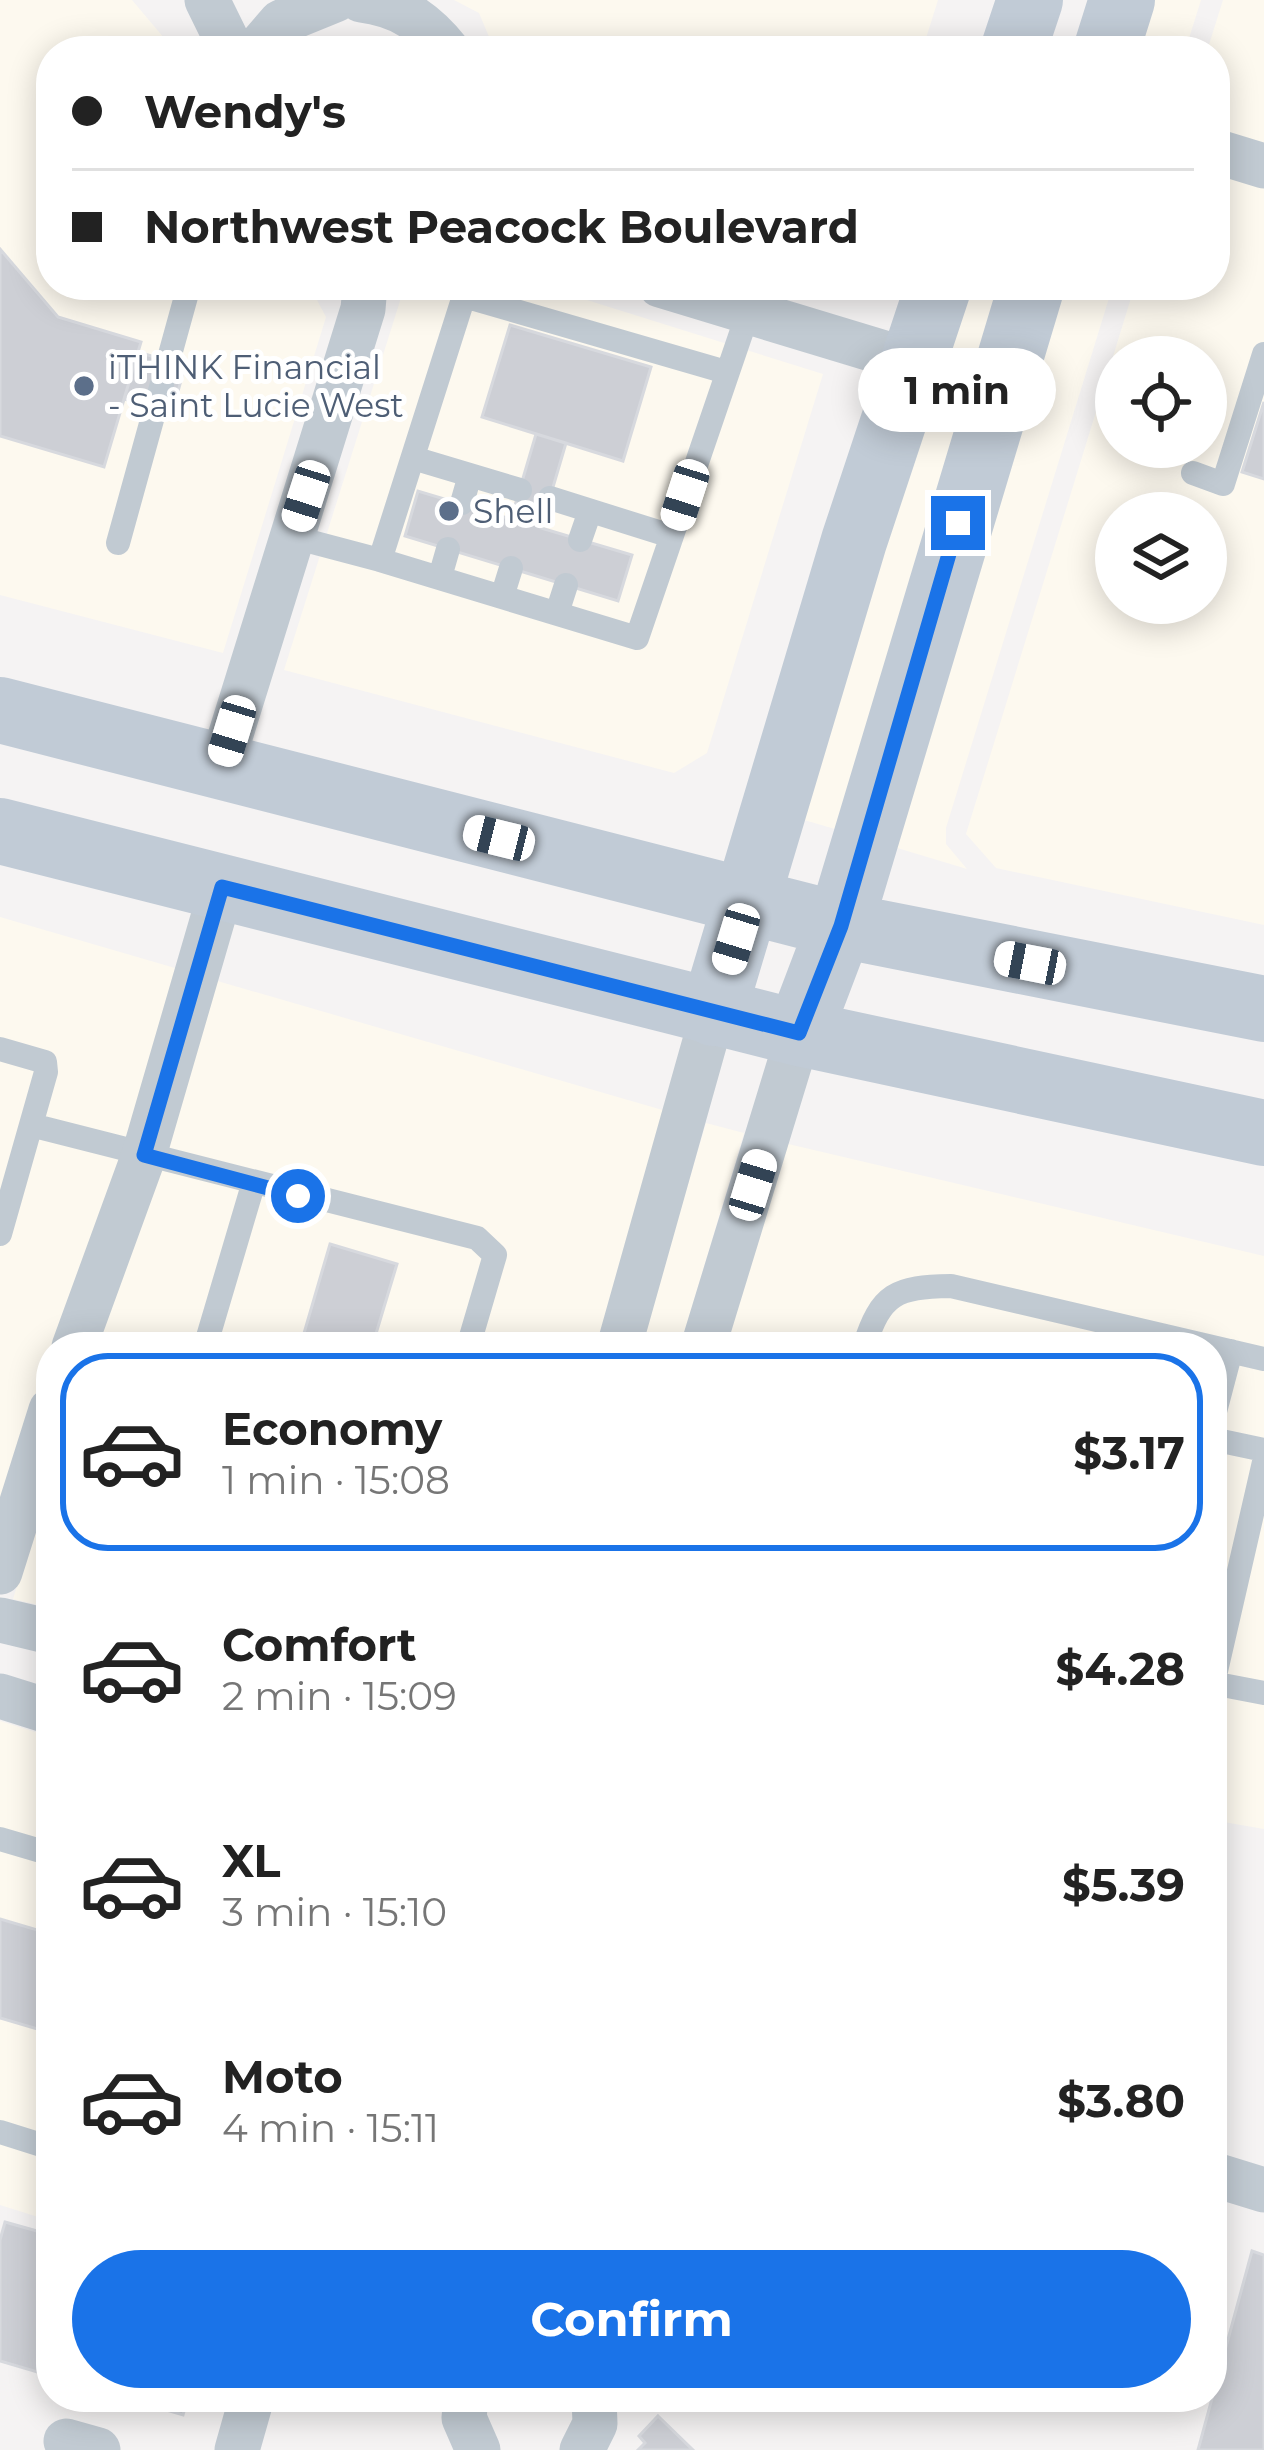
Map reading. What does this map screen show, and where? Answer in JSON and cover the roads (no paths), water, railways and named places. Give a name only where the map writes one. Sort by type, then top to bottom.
[{"type":"main road","points":[[1017,36],[1030,0]]},
{"type":"main road","points":[[1111,36],[1122,0]]},
{"type":"main road","points":[[713,1013],[854,541],[934,300]]},
{"type":"main road","points":[[799,1033],[841,926],[1028,300]]},
{"type":"main road","points":[[0,710],[841,926],[1264,1009]]},
{"type":"main road","points":[[0,831],[713,1013],[1072,1095],[1264,1132]]},
{"type":"main road","points":[[1072,1095],[1158,1080],[1264,1100]]},
{"type":"street","points":[[208,0],[225,36]]},
{"type":"street","points":[[269,36],[281,22],[334,0],[388,4],[419,20],[434,36]]},
{"type":"street","points":[[1230,156],[1264,166]]},
{"type":"street","points":[[221,766],[364,300]]},
{"type":"street","points":[[707,300],[914,362]]},
{"type":"street","points":[[79,1332],[144,1155],[222,887]]},
{"type":"street","points":[[623,1332],[713,1013]]},
{"type":"street","points":[[708,1332],[799,1033]]},
{"type":"street","points":[[0,1572],[15,1468],[36,1434]]},
{"type":"street","points":[[0,1619],[36,1628]]},
{"type":"street","points":[[0,1696],[36,1707]]},
{"type":"street","points":[[1227,2178],[1264,2189]]},
{"type":"street","points":[[237,2450],[248,2412]]},
{"type":"street","points":[[465,2412],[478,2450]]},
{"type":"street","points":[[582,2450],[596,2412]]},
{"type":"lane","points":[[118,543],[186,300]]},
{"type":"lane","points":[[380,560],[463,300]]},
{"type":"lane","points":[[478,300],[725,372]]},
{"type":"lane","points":[[293,537],[637,638],[748,313]]},
{"type":"lane","points":[[1193,473],[1223,484],[1264,354]]},
{"type":"lane","points":[[413,458],[520,490]]},
{"type":"lane","points":[[462,503],[470,475]]},
{"type":"lane","points":[[550,498],[671,536]]},
{"type":"lane","points":[[580,540],[590,511]]},
{"type":"lane","points":[[440,578],[448,549]]},
{"type":"lane","points":[[502,597],[511,568]]},
{"type":"lane","points":[[557,613],[566,585]]},
{"type":"lane","points":[[0,1049],[45,1062],[1,1226]]},
{"type":"lane","points":[[31,1125],[253,1185],[477,1238],[494,1255],[472,1332]]},
{"type":"lane","points":[[210,1332],[253,1185]]},
{"type":"lane","points":[[869,1332],[875,1311],[906,1287],[951,1286],[1149,1332]]},
{"type":"lane","points":[[1227,1350],[1264,1359]]},
{"type":"lane","points":[[1227,1366],[1231,1351]]},
{"type":"lane","points":[[1227,1441],[1264,1450]]},
{"type":"lane","points":[[1227,1623],[1264,1462]]},
{"type":"lane","points":[[1227,1686],[1264,1693]]},
{"type":"lane","points":[[0,1839],[36,1850]]},
{"type":"lane","points":[[0,2132],[36,2143]]},
{"type":"place","name":"iTHINK Financial - Saint Lucie West","points":[[84,386]]},
{"type":"place","name":"Shell","points":[[449,511]]}]
